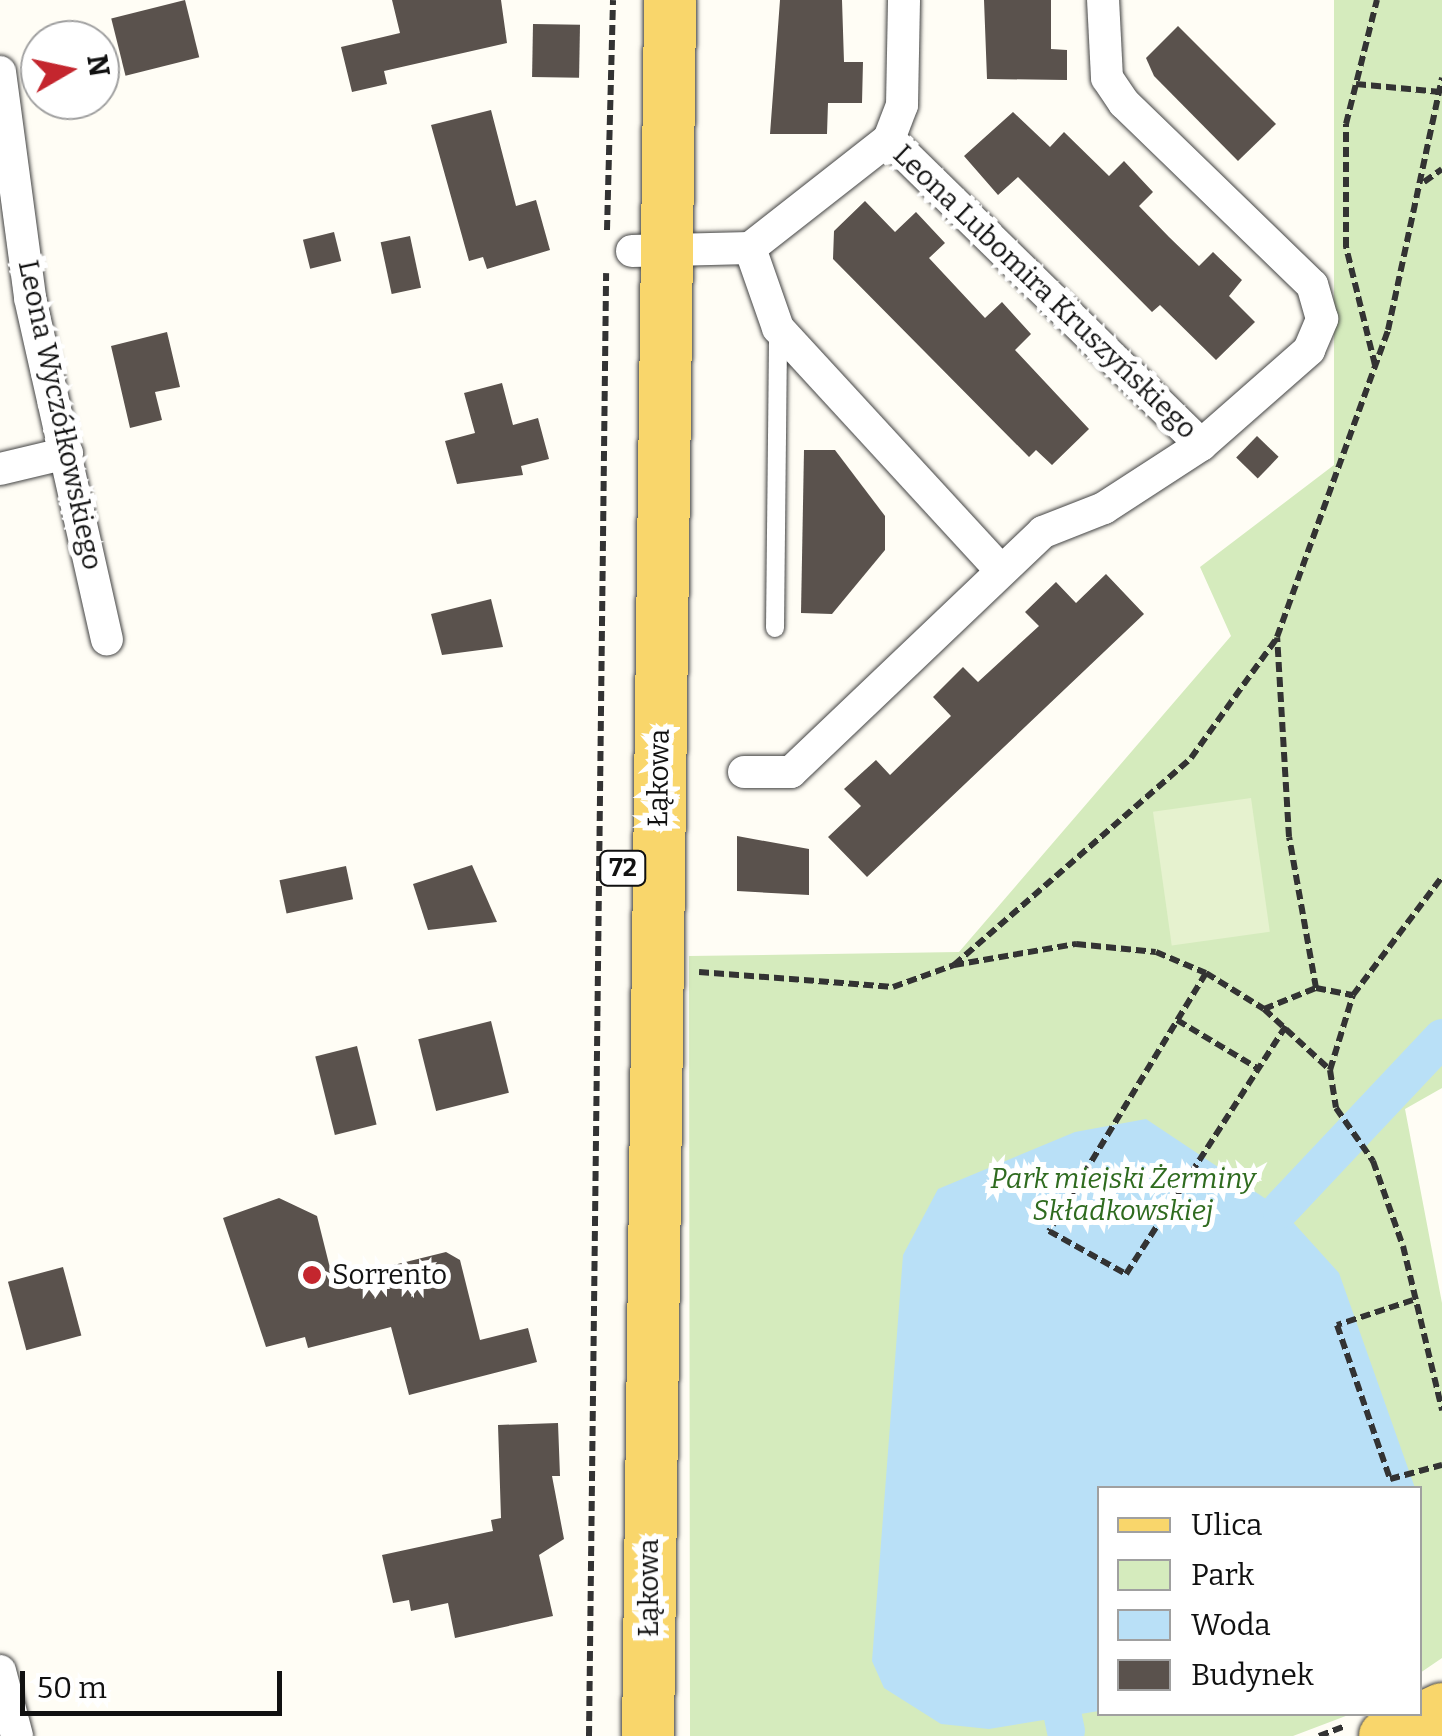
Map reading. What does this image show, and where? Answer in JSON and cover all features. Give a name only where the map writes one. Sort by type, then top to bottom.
[{"type":"main road","name":"Łąkowa","points":[[636,0],[649,251],[648,1736]]},
{"type":"main road","name":"Łąkowa","points":[[613,1736],[649,251],[670,0]]},
{"type":"main road","points":[[1385,1736],[1442,1709]]},
{"type":"street","name":"Leona Lubomira Kruszyńskiego","points":[[750,248],[888,139],[902,105],[904,0]]},
{"type":"street","points":[[744,772],[790,772],[999,568],[1043,532],[1104,508],[1201,445],[1309,350],[1322,319],[1312,285],[1124,103],[1108,78],[1103,0]]},
{"type":"street","name":"Leona Wyczółkowskiego","points":[[0,72],[30,298],[107,639]]},
{"type":"street","name":"Leona Lubomira Kruszyńskiego","points":[[888,139],[1201,445]]},
{"type":"street","points":[[649,251],[750,248],[778,328],[999,568]]},
{"type":"street","points":[[0,470],[66,454]]},
{"type":"street","points":[[1,1681],[17,1736]]},
{"type":"lane","points":[[775,628],[778,328]]},
{"type":"path","points":[[589,1736],[613,0]]},
{"type":"path","points":[[1375,366],[1346,247],[1346,124],[1377,0]]},
{"type":"path","points":[[954,965],[1191,758],[1277,637],[1375,366],[1424,182],[1442,78]]},
{"type":"path","points":[[1356,84],[1441,92]]},
{"type":"path","points":[[1424,182],[1442,170]]},
{"type":"path","points":[[1277,637],[1290,837],[1316,988]]},
{"type":"path","points":[[1442,877],[1352,996],[1330,1070],[1336,1108],[1373,1161],[1442,1410]]},
{"type":"path","points":[[678,971],[893,986],[954,965],[1104,944],[1206,973],[1286,1026],[1330,1070]]},
{"type":"path","points":[[1206,973],[1049,1231],[1126,1274],[1286,1026]]},
{"type":"path","points":[[1264,1009],[1316,988],[1352,996]]},
{"type":"path","points":[[1177,1020],[1259,1069]]},
{"type":"path","points":[[1413,1300],[1336,1326],[1390,1479],[1442,1466]]},
{"type":"green space","name":"Park miejski Żerminy Składkowskiej","points":[[1334,0],[1442,0],[1442,1088],[1405,1109],[1442,1303],[1442,1658],[1422,1672],[1422,1486],[1097,1486],[1097,1716],[1346,1716],[1293,1736],[690,1736],[689,956],[959,952],[1231,636],[1200,567],[1334,465]]},
{"type":"green space","points":[[1251,798],[1270,932],[1172,945],[1153,812]]},
{"type":"water","points":[[1146,1119],[1281,1209],[1339,1273],[1414,1486],[1097,1486],[1097,1711],[989,1729],[941,1724],[884,1688],[872,1661],[903,1255],[938,1189],[1075,1132]]},
{"type":"building","points":[[185,0],[199,57],[126,76],[120,53],[120,20],[112,20]]},
{"type":"building","points":[[392,0],[501,0],[507,43],[384,71],[387,84],[352,92],[341,47],[400,33]]},
{"type":"building","points":[[780,0],[842,0],[844,62],[863,62],[862,103],[828,103],[827,134],[770,134]]},
{"type":"building","points":[[984,0],[1051,0],[1051,49],[1067,50],[1067,80],[987,79]]},
{"type":"building","points":[[533,24],[580,25],[579,78],[532,77]]},
{"type":"building","points":[[1178,26],[1276,124],[1238,161],[1154,76],[1146,58]]},
{"type":"building","points":[[491,110],[516,206],[536,200],[550,250],[487,269],[483,257],[469,261],[431,125]]},
{"type":"building","points":[[1013,112],[1050,147],[1064,132],[1109,176],[1124,161],[1153,192],[1139,206],[1169,237],[1199,266],[1213,252],[1242,280],[1229,296],[1255,322],[1216,360],[1160,305],[1152,312],[1018,177],[998,195],[964,156]]},
{"type":"building","points":[[865,201],[895,232],[916,212],[945,243],[929,258],[985,318],[1002,302],[1031,334],[1015,350],[1089,429],[1052,465],[1036,450],[1029,457],[833,259],[834,231]]},
{"type":"building","points":[[334,232],[341,261],[310,269],[303,240]]},
{"type":"building","points":[[410,236],[421,288],[392,294],[381,242]]},
{"type":"building","points":[[167,332],[180,387],[155,392],[162,420],[130,428],[111,346]]},
{"type":"building","points":[[502,383],[513,425],[538,418],[549,459],[521,466],[523,475],[457,484],[445,441],[475,433],[464,393]]},
{"type":"building","points":[[1257,436],[1279,457],[1258,478],[1236,458]]},
{"type":"building","points":[[804,450],[835,450],[885,516],[885,550],[832,614],[801,613]]},
{"type":"building","points":[[1106,574],[1144,614],[867,877],[828,837],[861,806],[844,789],[876,760],[890,775],[951,716],[933,697],[963,667],[978,682],[1039,626],[1025,612],[1056,582],[1076,603]]},
{"type":"building","points":[[491,599],[503,647],[442,655],[431,614]]},
{"type":"building","points":[[737,836],[809,849],[809,895],[737,891]]},
{"type":"building","points":[[472,865],[497,922],[428,930],[413,884]]},
{"type":"building","points":[[346,866],[353,899],[287,913],[279,880]]},
{"type":"building","points":[[491,1021],[509,1093],[436,1111],[418,1039]]},
{"type":"building","points":[[357,1046],[377,1125],[335,1135],[315,1056]]},
{"type":"building","points":[[279,1198],[317,1216],[333,1280],[446,1252],[460,1260],[480,1340],[528,1328],[537,1362],[409,1395],[391,1327],[308,1348],[305,1337],[266,1347],[223,1218]]},
{"type":"building","points":[[63,1267],[81,1336],[26,1350],[8,1282]]},
{"type":"building","points":[[558,1423],[560,1476],[552,1476],[564,1539],[539,1555],[553,1616],[455,1638],[448,1603],[411,1611],[409,1600],[393,1603],[382,1555],[493,1531],[491,1520],[501,1518],[498,1425]]},
{"type":"waterway","points":[[1281,1209],[1442,1038]]},
{"type":"waterway","points":[[1063,1717],[1066,1731]]},
{"type":"place","name":"Sorrento","points":[[312,1275]]}]
